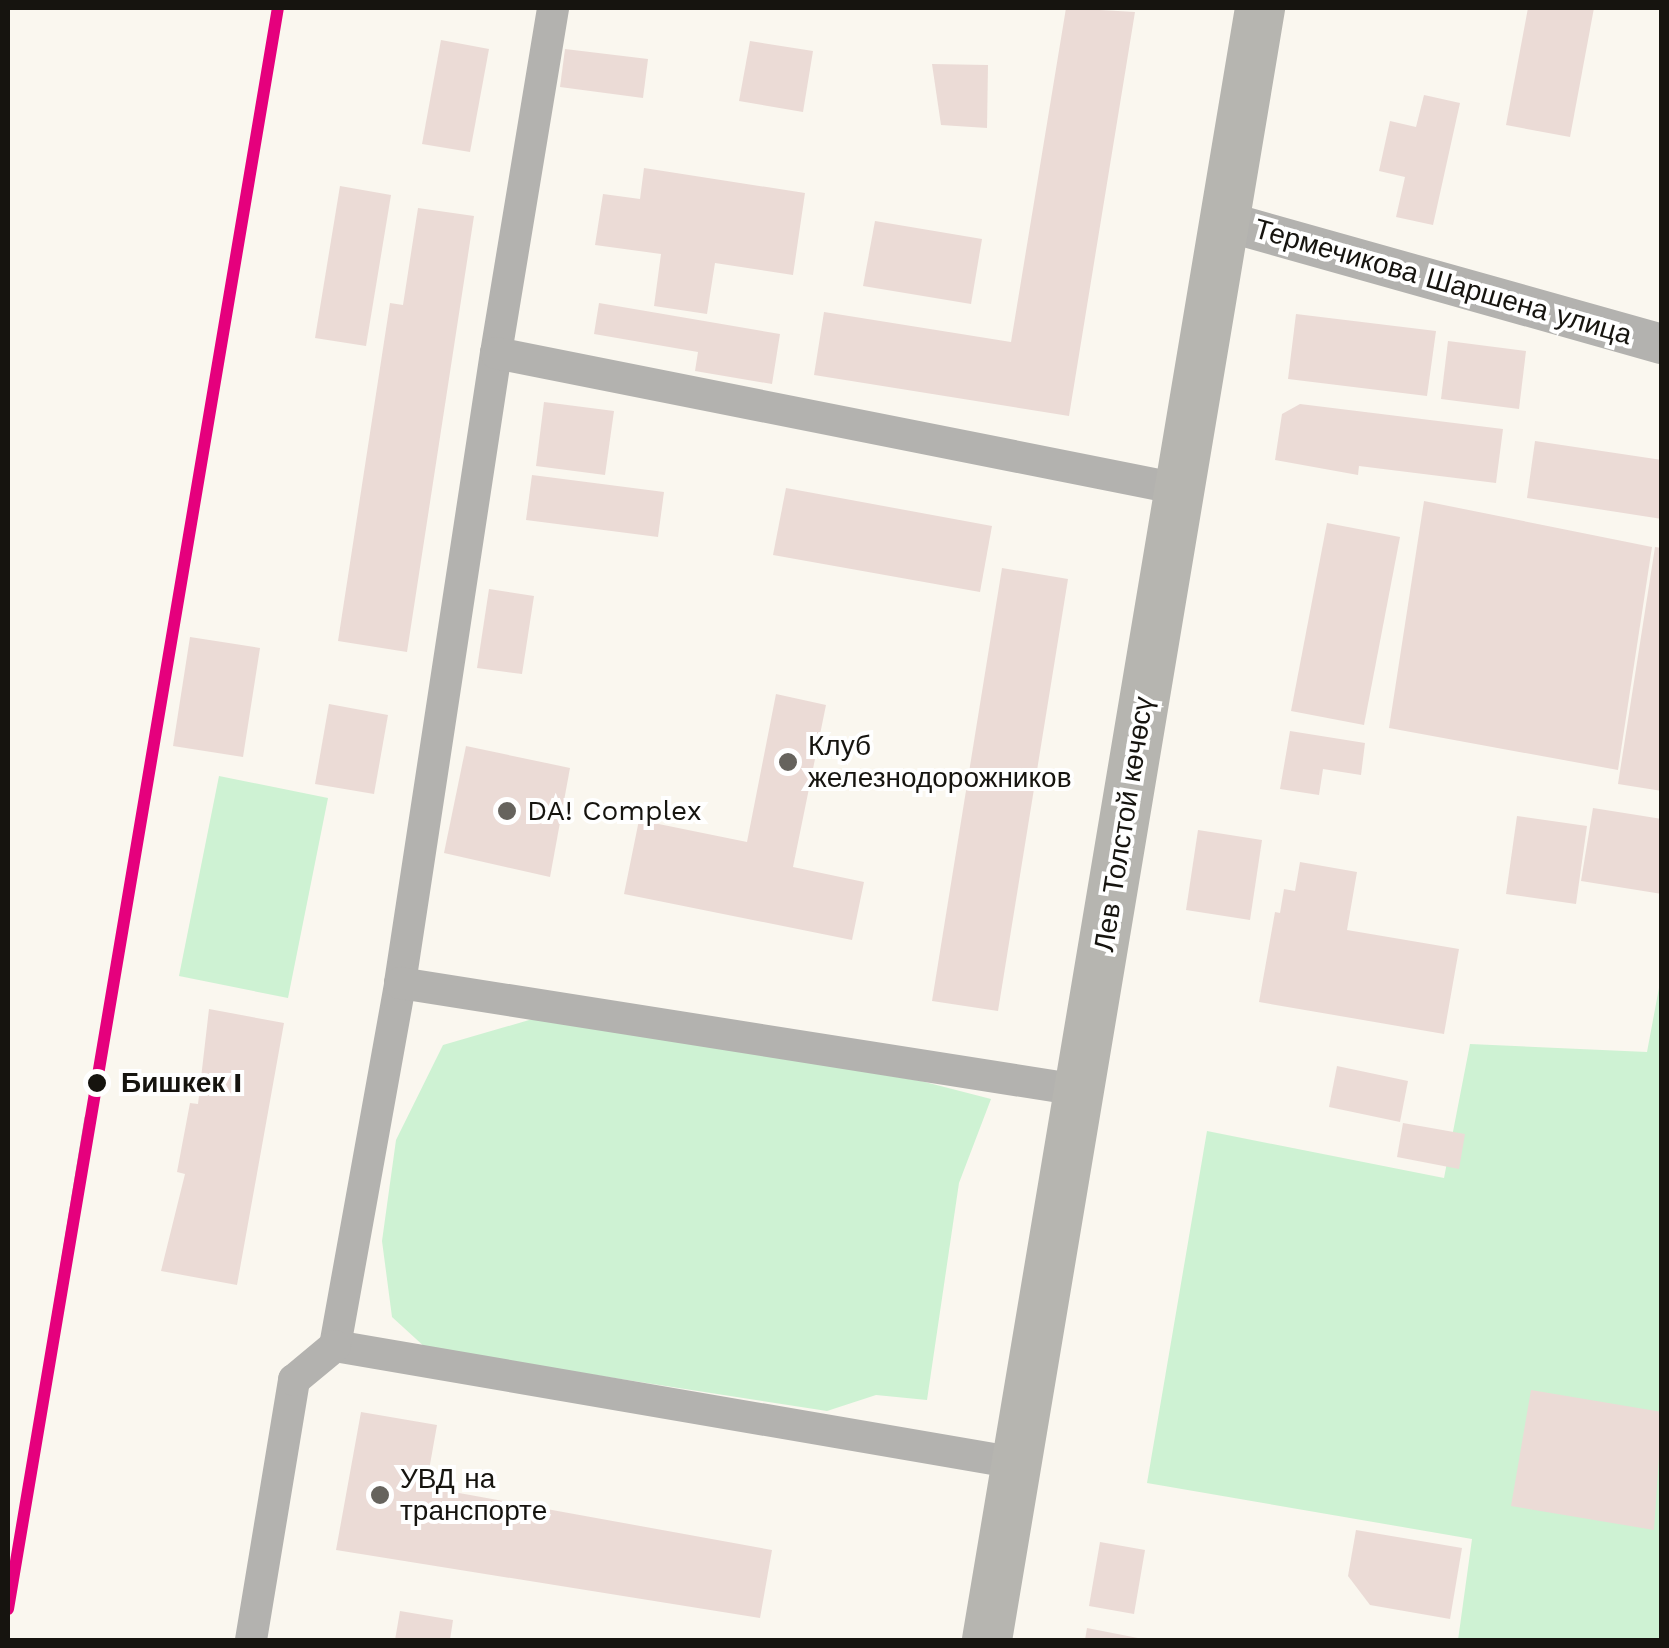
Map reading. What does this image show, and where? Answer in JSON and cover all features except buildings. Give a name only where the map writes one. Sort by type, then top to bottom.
[{"type":"main road","name":"Лев Толстой көчөсү","points":[[987,1640],[1260,8]]},
{"type":"street","points":[[251,1640],[294,1380],[335,1346],[400,982],[553,8]]},
{"type":"street","name":"Термечикова Шаршена улица","points":[[1224,221],[1662,344]]},
{"type":"street","points":[[496,353],[1180,489]]},
{"type":"street","points":[[400,982],[1079,1090]]},
{"type":"street","points":[[335,1346],[1016,1463]]},
{"type":"green space","points":[[219,776],[328,798],[288,998],[179,976]]},
{"type":"green space","points":[[1661,977],[1661,1640],[1458,1640],[1472,1539],[1147,1483],[1207,1131],[1444,1178],[1470,1044],[1647,1052]]},
{"type":"green space","points":[[536,1018],[921,1081],[991,1099],[959,1183],[927,1400],[876,1395],[827,1411],[427,1349],[392,1317],[382,1241],[396,1140],[443,1045]]},
{"type":"railway","points":[[8,1609],[88,1118]]},
{"type":"transit line","points":[[8,1609],[278,8]]},
{"type":"place","name":"Клуб железнодорожников","points":[[788,762]]},
{"type":"place","name":"DA! Complex","points":[[507,811]]},
{"type":"place","name":"Бишкек I","points":[[97,1083]]},
{"type":"place","name":"УВД на транспорте","points":[[380,1495]]}]
